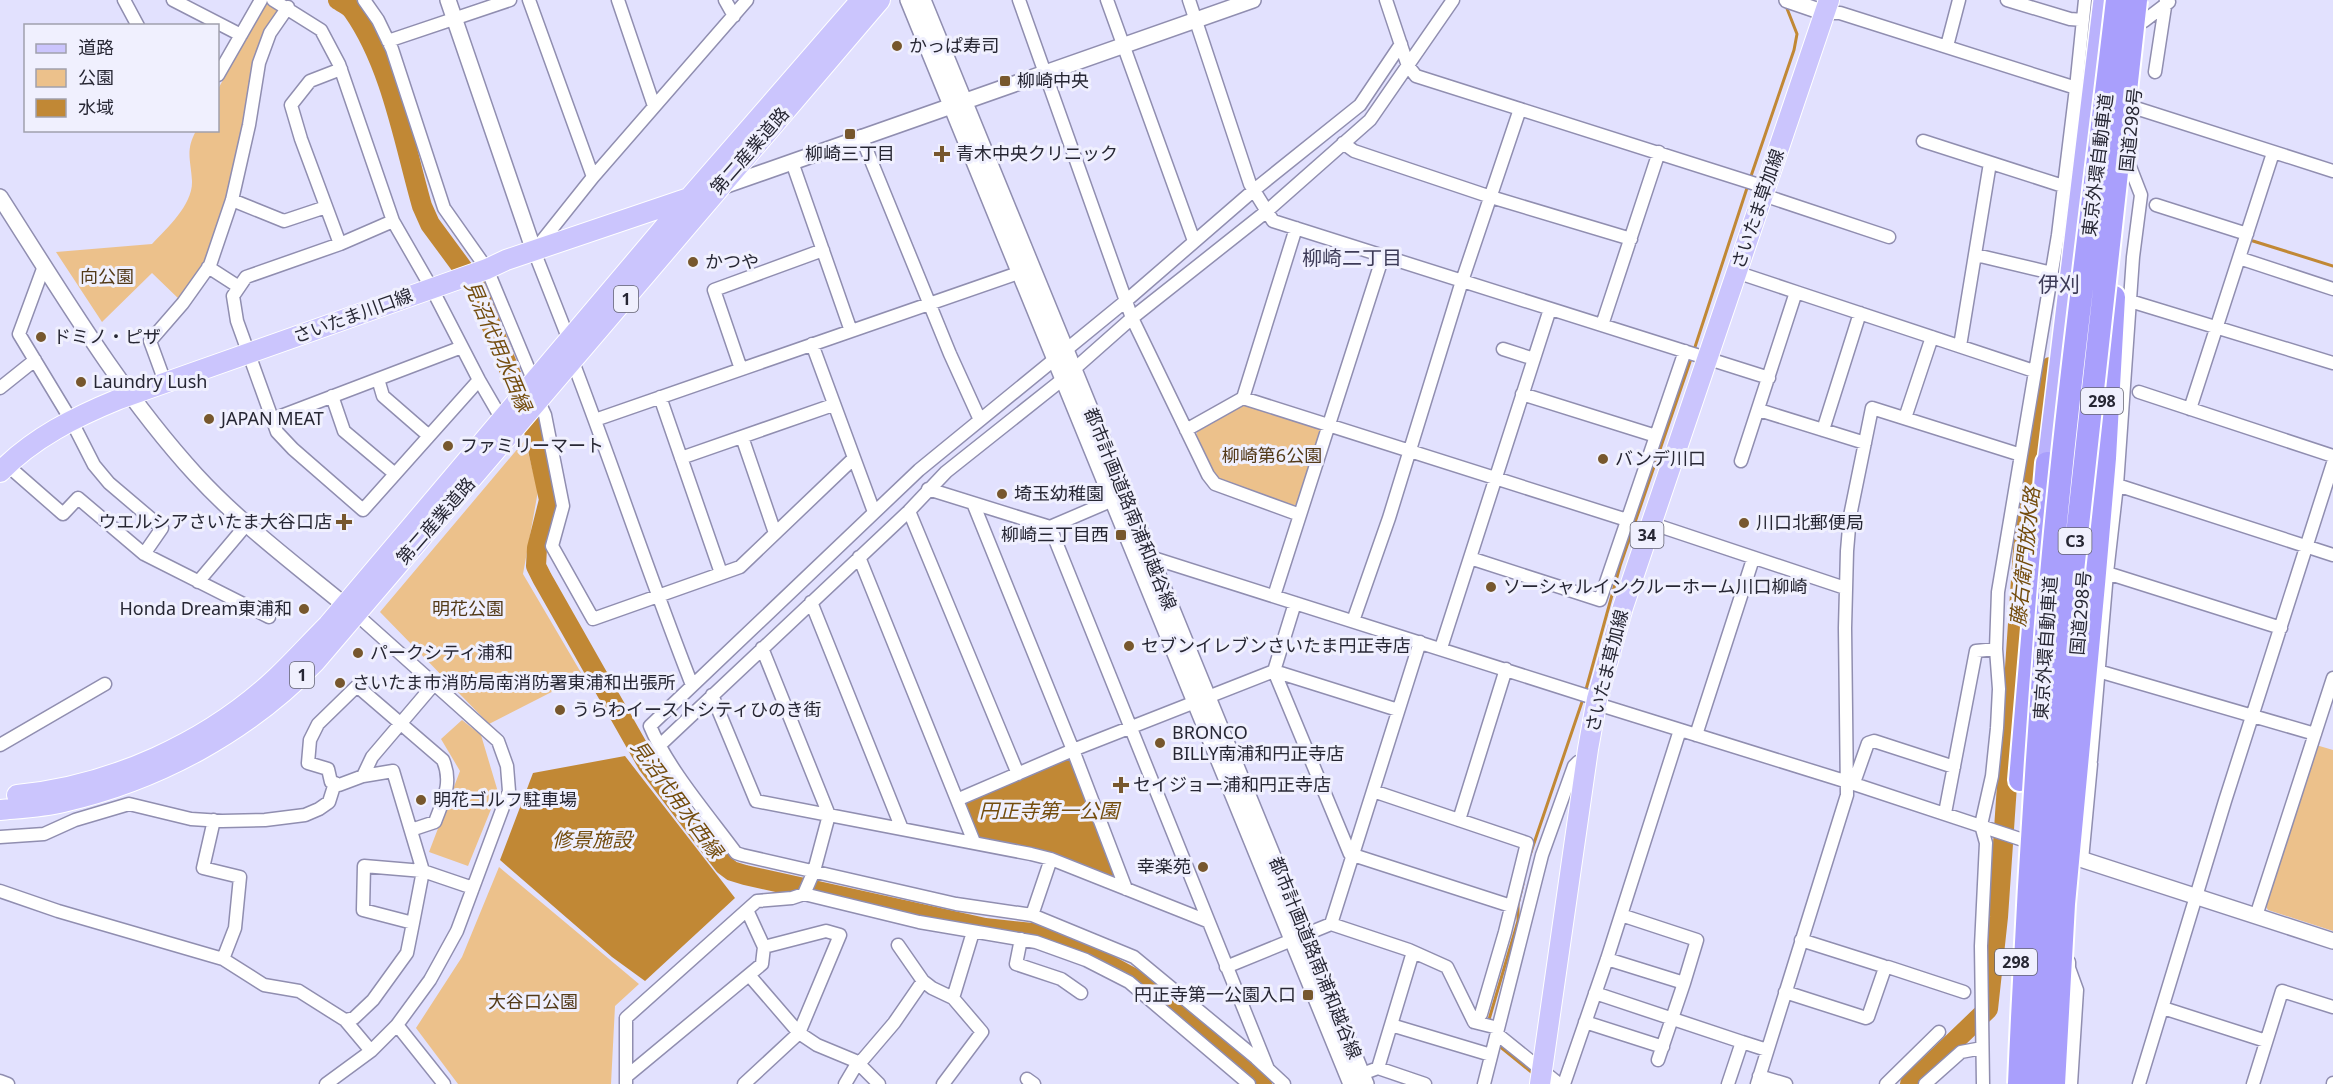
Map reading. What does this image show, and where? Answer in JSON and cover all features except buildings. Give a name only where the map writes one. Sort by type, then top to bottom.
[{"type":"highway","name":"298","points":[[2012,1084],[2016,963],[2026,841],[2047,463],[2084,91],[2104,0]]},
{"type":"highway","name":"東京外環自動車道","points":[[2019,1084],[2025,953],[2049,597],[2117,0]]},
{"type":"highway","name":"東京外環自動車道","points":[[2038,1084],[2049,874],[2070,598],[2136,0]]},
{"type":"highway","name":"国道298号","points":[[2048,1084],[2053,921],[2081,602],[2122,299],[2127,159],[2144,21],[2163,1]]},
{"type":"highway","points":[[2054,1084],[2064,904],[2101,578],[2105,458],[2122,299]]},
{"type":"highway","points":[[2006,1084],[2020,780],[2047,463]]},
{"type":"main road","name":"第二産業道路","points":[[0,810],[61,803],[138,780],[225,736],[261,711],[294,683],[315,662],[350,610],[525,404],[568,340],[861,0]]},
{"type":"main road","name":"第二産業道路","points":[[525,404],[573,362],[719,187],[880,0]]},
{"type":"main road","name":"さいたま草加線","points":[[1541,1076],[1586,761],[1597,701],[1623,607],[1650,523],[1737,272],[1756,186],[1827,6]]},
{"type":"main road","name":"さいたま川口線","points":[[4,469],[35,442],[71,420],[130,395],[719,187]]},
{"type":"main road","name":"第二産業道路","points":[[0,797],[61,789],[105,777],[152,759],[194,738],[231,714],[275,679],[327,625],[350,610]]},
{"type":"street","points":[[124,0],[137,24]]},
{"type":"street","points":[[173,0],[242,35]]},
{"type":"street","points":[[219,73],[261,0]]},
{"type":"street","points":[[273,0],[288,7],[321,30],[341,69],[393,221],[497,411],[525,404],[545,415],[563,506],[552,546],[593,619],[740,567],[854,458]]},
{"type":"street","points":[[364,0],[378,20],[388,41],[444,208],[484,270],[525,404]]},
{"type":"street","points":[[447,0],[534,251],[568,340]]},
{"type":"street","points":[[388,41],[510,0]]},
{"type":"street","points":[[529,0],[593,177]]},
{"type":"street","points":[[618,0],[654,106]]},
{"type":"street","points":[[725,0],[734,16]]},
{"type":"street","points":[[534,251],[593,177],[747,0]]},
{"type":"street","name":"都市計画道路南浦和越谷線","points":[[908,0],[957,102],[1068,375],[1150,557],[1202,701]]},
{"type":"street","name":"都市計画道路南浦和越谷線","points":[[922,0],[957,102],[1021,272],[1060,356]]},
{"type":"street","points":[[1019,0],[1132,318],[1208,475],[1215,484],[1300,515]]},
{"type":"street","points":[[1107,0],[1194,241]]},
{"type":"street","points":[[1189,0],[1250,184],[1273,221],[1769,378]]},
{"type":"street","points":[[719,187],[1253,0]]},
{"type":"street","points":[[1386,0],[1408,66],[1416,76],[1659,152],[1889,237]]},
{"type":"street","points":[[659,746],[909,511],[946,472],[1068,375],[1132,318],[1267,211],[1370,120],[1453,0]]},
{"type":"street","points":[[1947,46],[1959,0]]},
{"type":"street","points":[[2007,0],[2027,3],[2070,19],[2083,20]]},
{"type":"street","points":[[1983,1084],[1981,946],[1986,843],[1981,825],[1992,776],[1997,729],[1998,592],[2052,273],[2063,186],[2084,91],[2085,0]]},
{"type":"street","points":[[2155,72],[2163,1]]},
{"type":"street","points":[[1796,2],[1827,6],[1840,13],[2333,171]]},
{"type":"street","points":[[165,382],[150,341],[183,303],[208,267],[232,200],[249,125],[259,63],[270,33],[288,7]]},
{"type":"street","points":[[1284,1084],[1134,957],[1032,915],[956,904],[735,853],[659,746],[650,726],[920,470],[1127,300],[1254,190],[1360,105],[1401,44]]},
{"type":"street","points":[[340,244],[301,139],[291,105],[310,81],[341,69]]},
{"type":"street","points":[[1353,621],[1410,451],[1462,281],[1520,109]]},
{"type":"street","points":[[861,136],[980,420]]},
{"type":"street","points":[[1923,141],[2063,186]]},
{"type":"street","points":[[1343,143],[1354,151],[1491,197],[1630,239]]},
{"type":"street","points":[[1602,325],[1659,152]]},
{"type":"street","points":[[2190,409],[2273,153]]},
{"type":"street","points":[[792,162],[851,331]]},
{"type":"street","points":[[1960,346],[1990,163]]},
{"type":"street","points":[[0,198],[130,395],[196,474],[247,524],[435,683],[498,741],[507,766],[509,791],[457,931],[430,980],[397,1025],[370,1051],[326,1084]]},
{"type":"street","points":[[232,200],[284,221],[326,207]]},
{"type":"street","points":[[2156,205],[2247,234]]},
{"type":"street","points":[[393,221],[340,244],[246,277],[233,296],[237,321],[277,432],[293,449],[363,510],[479,380]]},
{"type":"street","points":[[1186,430],[1243,398],[1296,228]]},
{"type":"street","points":[[741,369],[714,290],[823,250]]},
{"type":"street","points":[[1976,255],[2052,273]]},
{"type":"street","points":[[1274,596],[1383,256]]},
{"type":"street","points":[[2239,258],[2333,289]]},
{"type":"street","points":[[44,266],[19,334],[71,420],[94,465],[109,483],[162,528],[144,554]]},
{"type":"street","points":[[208,267],[239,287]]},
{"type":"street","points":[[595,420],[1021,272]]},
{"type":"street","points":[[1737,272],[2034,371]]},
{"type":"street","points":[[1742,461],[1796,292]]},
{"type":"street","points":[[2082,860],[2098,671],[2101,578],[2117,485],[2122,299],[2333,363]]},
{"type":"street","points":[[1441,648],[1550,309]]},
{"type":"street","points":[[1823,430],[1860,313]]},
{"type":"street","points":[[1905,418],[1932,337]]},
{"type":"street","points":[[812,344],[874,513]]},
{"type":"street","points":[[273,419],[462,347]]},
{"type":"street","points":[[1503,350],[1534,359]]},
{"type":"street","points":[[1470,558],[1600,600],[1685,351]]},
{"type":"street","points":[[0,388],[35,360]]},
{"type":"street","points":[[573,362],[692,685]]},
{"type":"street","name":"都市計画道路南浦和越谷線","points":[[1068,375],[1113,500],[1202,701],[1298,937],[1360,1081]]},
{"type":"street","points":[[378,379],[383,396],[429,436]]},
{"type":"street","points":[[2139,392],[2333,456]]},
{"type":"street","points":[[1522,394],[1656,436]]},
{"type":"street","points":[[332,396],[344,430],[395,474]]},
{"type":"street","points":[[660,397],[721,573]]},
{"type":"street","points":[[1243,398],[1627,520]]},
{"type":"street","points":[[681,458],[833,405]]},
{"type":"street","points":[[1786,1084],[1758,1080],[1850,783],[1845,588],[1850,516],[1872,408],[2021,455]]},
{"type":"street","points":[[1759,410],[1865,443]]},
{"type":"street","points":[[742,437],[775,533]]},
{"type":"street","points":[[2139,1084],[2333,463]]},
{"type":"street","points":[[4,469],[63,514],[78,498],[144,554],[269,617]]},
{"type":"street","points":[[2117,485],[2333,555]]},
{"type":"street","points":[[928,489],[1050,527],[1113,500]]},
{"type":"street","points":[[973,502],[1074,750],[1126,889]]},
{"type":"street","points":[[909,511],[1018,774]]},
{"type":"street","points":[[1650,523],[1845,588]]},
{"type":"street","points":[[198,582],[247,524]]},
{"type":"street","points":[[1050,527],[1268,1069]]},
{"type":"street","points":[[859,557],[959,799],[974,842]]},
{"type":"street","points":[[1150,557],[1506,669],[1680,730],[1945,813],[2333,941]]},
{"type":"street","points":[[1696,735],[1754,559]]},
{"type":"street","points":[[818,565],[834,580]]},
{"type":"street","points":[[2101,578],[2281,628]]},
{"type":"street","points":[[810,602],[902,829]]},
{"type":"street","points":[[1295,603],[1274,672],[1350,854],[1511,906]]},
{"type":"street","points":[[1331,924],[1420,642]]},
{"type":"street","points":[[627,1080],[626,1017],[757,901],[792,898],[806,890],[814,871],[829,815],[762,648]]},
{"type":"street","points":[[1945,813],[1976,651],[1996,649]]},
{"type":"street","points":[[1458,820],[1506,669]]},
{"type":"street","points":[[2098,671],[2315,734]]},
{"type":"street","points":[[959,799],[1074,750],[1274,672],[1398,710]]},
{"type":"street","points":[[2256,916],[2333,678]]},
{"type":"street","points":[[363,776],[372,757],[435,683]]},
{"type":"street","points":[[0,745],[105,684]]},
{"type":"street","points":[[345,1020],[354,1018],[373,1000],[407,953],[423,871],[393,771],[363,776],[339,785],[332,782],[328,769],[309,763],[310,740],[318,724],[357,686],[444,760],[449,773],[447,791],[435,822],[411,830]]},
{"type":"street","points":[[712,695],[756,801],[974,842],[1051,859],[1207,921]]},
{"type":"street","points":[[1226,967],[1331,924],[1413,952],[1448,967],[1474,1023],[1497,1031],[1541,1076],[1562,1084],[1607,959],[1680,730]]},
{"type":"street","points":[[1850,783],[1856,777],[1868,743],[1874,741],[1954,766]]},
{"type":"street","points":[[2064,803],[2091,760]]},
{"type":"street","points":[[1484,1084],[1542,855],[1574,766],[1578,762],[1586,761]]},
{"type":"street","points":[[0,837],[44,834],[75,820],[129,804],[191,819],[265,820],[304,815],[320,809],[328,802],[335,783]]},
{"type":"street","points":[[1373,791],[1527,843],[1481,1014],[1474,1023]]},
{"type":"street","points":[[214,820],[203,868],[240,877],[235,928],[223,959]]},
{"type":"street","points":[[1032,915],[1051,859]]},
{"type":"street","points":[[413,923],[363,910],[364,866],[423,871],[473,888]]},
{"type":"street","points":[[806,890],[973,932],[1036,942],[1086,960],[1129,982],[1249,1084]]},
{"type":"street","points":[[0,891],[58,911],[223,959],[264,985],[299,991],[345,1020],[370,1051]]},
{"type":"street","points":[[627,1080],[762,964],[764,947],[747,910]]},
{"type":"street","points":[[1621,915],[1697,940],[1658,1060]]},
{"type":"street","points":[[2053,921],[2068,940],[2069,968],[2077,990],[2071,1084]]},
{"type":"street","points":[[744,1084],[799,1033],[840,935],[826,931],[764,947]]},
{"type":"street","points":[[952,998],[973,932]]},
{"type":"street","points":[[1021,939],[1016,964],[1061,979],[1081,993]]},
{"type":"street","points":[[1801,940],[1964,992]]},
{"type":"street","points":[[898,945],[923,981],[952,998],[982,1032],[943,1084]]},
{"type":"street","points":[[1360,1081],[1378,1068],[1413,952]]},
{"type":"street","points":[[1607,959],[1684,983]]},
{"type":"street","points":[[1785,992],[1866,1018],[1885,968]]},
{"type":"street","points":[[750,975],[799,1033],[817,1045],[858,1063],[879,1084]]},
{"type":"street","points":[[845,1084],[858,1063],[894,1023],[923,981]]},
{"type":"street","points":[[2253,1084],[2282,991],[2333,1007]]},
{"type":"street","points":[[1595,993],[1767,1050]]},
{"type":"street","points":[[2163,1008],[2266,1041]]},
{"type":"street","points":[[1585,1022],[1663,1047]]},
{"type":"street","points":[[1391,1024],[1491,1055]]},
{"type":"street","points":[[397,1025],[439,1082]]},
{"type":"street","points":[[1886,1084],[1939,1032]]},
{"type":"street","points":[[1728,1084],[1742,1042]]},
{"type":"street","points":[[1925,1084],[1960,1052],[1982,1048]]},
{"type":"street","points":[[1378,1068],[1425,1084]]},
{"type":"street","points":[[0,1081],[8,1084]]},
{"type":"green space","name":"向公園","points":[[269,4],[278,9],[279,14],[247,115],[228,197],[213,248],[181,301],[152,273],[102,322],[56,252],[152,244],[172,223],[184,207],[191,190],[190,150],[193,138],[196,132],[219,132],[219,87],[265,5]]},
{"type":"green space","name":"柳崎第6公園","points":[[1243,404],[1320,429],[1322,433],[1299,503],[1293,506],[1217,480],[1196,436],[1197,432]]},
{"type":"green space","name":"明花公園","points":[[525,440],[538,491],[523,574],[583,676],[489,724],[380,612]]},
{"type":"green space","points":[[462,720],[481,735],[498,792],[468,866],[429,852],[460,771],[441,739]]},
{"type":"green space","points":[[2316,745],[2333,750],[2333,931],[2268,910],[2264,903]]},
{"type":"green space","name":"大谷口公園","points":[[499,867],[639,984],[615,1006],[611,1084],[458,1084],[416,1028],[462,957]]},
{"type":"water","name":"修景施設","points":[[625,756],[735,898],[645,981],[612,957],[500,860],[533,773]]},
{"type":"water","name":"円正寺第一公園","points":[[1067,760],[1073,762],[1119,877],[1116,880],[978,837],[966,806],[967,802]]},
{"type":"waterway","name":"見沼代用水西縁","points":[[338,0],[353,11],[377,55],[395,105],[422,206],[430,224],[475,285],[534,431],[549,500],[537,548],[536,566],[648,765],[724,865],[732,871],[745,875],[985,928],[1032,933],[1091,955],[1135,979],[1262,1084]]},
{"type":"waterway","points":[[1750,179],[1794,50],[1797,34],[1786,6]]},
{"type":"waterway","points":[[1694,350],[1748,185]]},
{"type":"waterway","points":[[2253,241],[2333,266]]},
{"type":"waterway","points":[[1585,693],[1620,566],[1692,356]]},
{"type":"waterway","name":"藤右衛門放水路","points":[[1910,1084],[1988,1009],[1998,917],[2024,536],[2050,367]]},
{"type":"waterway","points":[[1530,855],[1583,699]]},
{"type":"waterway","points":[[1488,1023],[1518,921],[1518,904],[1523,884]]},
{"type":"waterway","points":[[1498,1045],[1535,1075]]},
{"type":"place","name":"かっぱ寿司","points":[[897,46]]},
{"type":"place","name":"柳崎中央","points":[[1005,81]]},
{"type":"place","name":"柳崎三丁目","points":[[850,134]]},
{"type":"place","name":"青木中央クリニック","points":[[942,154]]},
{"type":"place","name":"かつや","points":[[693,262]]},
{"type":"place","name":"ドミノ・ピザ","points":[[41,337]]},
{"type":"place","name":"Laundry Lush","points":[[81,382]]},
{"type":"place","name":"JAPAN MEAT","points":[[209,419]]},
{"type":"place","name":"ファミリーマート","points":[[448,446]]},
{"type":"place","name":"バンデ川口","points":[[1603,459]]},
{"type":"place","name":"埼玉幼稚園","points":[[1002,494]]},
{"type":"place","name":"ウエルシアさいたま大谷口店","points":[[344,522]]},
{"type":"place","name":"川口北郵便局","points":[[1744,523]]},
{"type":"place","name":"柳崎三丁目西","points":[[1121,535]]},
{"type":"place","name":"ソーシャルインクルーホーム川口柳崎","points":[[1491,587]]},
{"type":"place","name":"Honda Dream東浦和","points":[[304,609]]},
{"type":"place","name":"セブンイレブンさいたま円正寺店","points":[[1129,646]]},
{"type":"place","name":"パークシティ浦和","points":[[358,653]]},
{"type":"place","name":"さいたま市消防局南消防署東浦和出張所","points":[[340,683]]},
{"type":"place","name":"うらわイーストシティひのき街","points":[[560,710]]},
{"type":"place","name":"BRONCO BILLY南浦和円正寺店","points":[[1160,743]]},
{"type":"place","name":"セイジョー浦和円正寺店","points":[[1121,785]]},
{"type":"place","name":"明花ゴルフ駐車場","points":[[421,800]]},
{"type":"place","name":"幸楽苑","points":[[1203,867]]},
{"type":"place","name":"円正寺第一公園入口","points":[[1308,995]]},
{"type":"district","name":"柳崎二丁目","points":[[1352,258]]},
{"type":"district","name":"伊刈","points":[[2059,285]]}]
